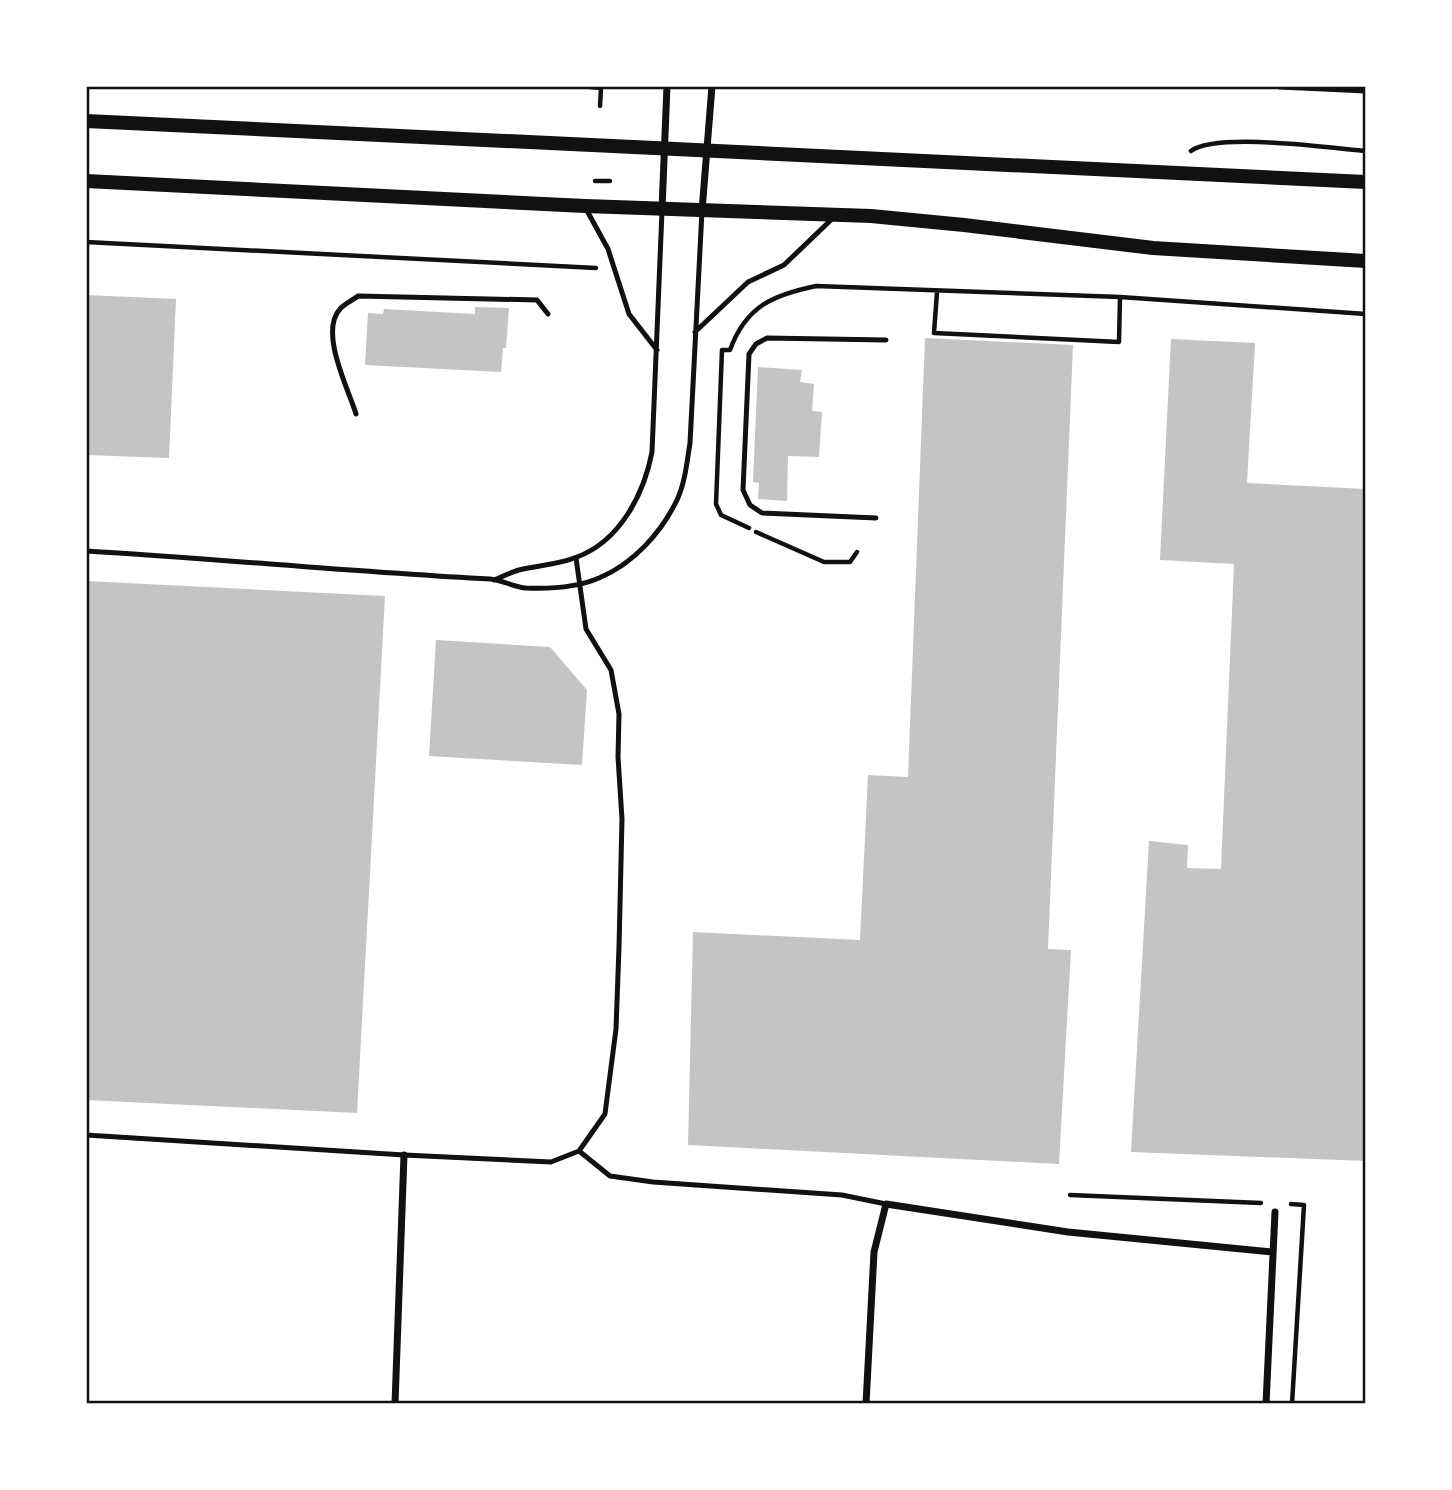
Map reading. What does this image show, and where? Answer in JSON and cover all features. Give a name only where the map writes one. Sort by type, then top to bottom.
[{"type":"main road","points":[[86,121],[1366,182]]},
{"type":"main road","points":[[86,181],[585,206],[871,216],[1153,248],[1366,261]]},
{"type":"street","points":[[662,209],[667,86]]},
{"type":"street","points":[[702,211],[712,86]]},
{"type":"street","points":[[1280,86],[1366,90]]},
{"type":"street","points":[[395,1404],[404,1155]]},
{"type":"street","points":[[866,1404],[874,1252],[886,1204],[1068,1232],[1273,1252]]},
{"type":"street","points":[[1266,1404],[1275,1212]]},
{"type":"lane","points":[[585,206],[608,249],[629,314],[657,350]]},
{"type":"lane","points":[[494,580],[520,570],[576,558],[600,544],[616,530],[637,498],[648,474],[654,420],[662,209]]},
{"type":"lane","points":[[86,551],[279,563],[363,573],[494,580],[524,588],[579,584],[617,570],[637,555],[659,528],[677,499],[686,471],[690,443],[702,211]]},
{"type":"lane","points":[[695,331],[748,282],[784,265],[834,216]]},
{"type":"lane","points":[[356,414],[333,344],[331,327],[340,309],[358,296],[537,300],[548,314]]},
{"type":"lane","points":[[876,518],[762,513],[750,506],[743,491],[749,354],[756,344],[767,338],[886,340]]},
{"type":"lane","points":[[86,1135],[551,1162],[579,1151],[605,1114],[616,1029],[622,819],[618,757],[620,714],[611,670],[586,629],[576,558]]},
{"type":"lane","points":[[579,1151],[610,1176],[653,1182],[842,1195],[886,1204]]},
{"type":"path","points":[[580,86],[601,88],[600,106]]},
{"type":"path","points":[[1198,146],[1244,142],[1366,151]]},
{"type":"path","points":[[596,180],[610,180]]},
{"type":"path","points":[[86,242],[597,268]]},
{"type":"path","points":[[858,552],[850,562],[824,562],[721,515],[716,503],[722,349],[730,350],[736,334],[767,300],[786,292],[816,286],[1120,297],[1366,314]]},
{"type":"path","points":[[937,292],[934,333],[1119,342],[1120,297]]},
{"type":"building","points":[[86,295],[176,299],[169,458],[86,455]]},
{"type":"building","points":[[475,307],[509,308],[501,372],[365,365],[368,313],[383,314],[384,309],[475,314]]},
{"type":"building","points":[[925,338],[1073,345],[1048,949],[1071,950],[1059,1164],[688,1145],[693,932],[860,940],[868,775],[908,777]]},
{"type":"building","points":[[1171,339],[1255,343],[1247,483],[1366,489],[1366,1161],[1131,1152],[1149,841],[1188,845],[1187,868],[1221,869],[1234,564],[1160,560]]},
{"type":"building","points":[[758,367],[802,370],[800,382],[814,384],[812,411],[822,412],[819,457],[788,456],[787,501],[758,499],[759,483],[753,482]]},
{"type":"building","points":[[86,581],[385,596],[357,1113],[86,1100]]},
{"type":"building","points":[[436,640],[550,647],[587,690],[582,765],[429,756]]}]
